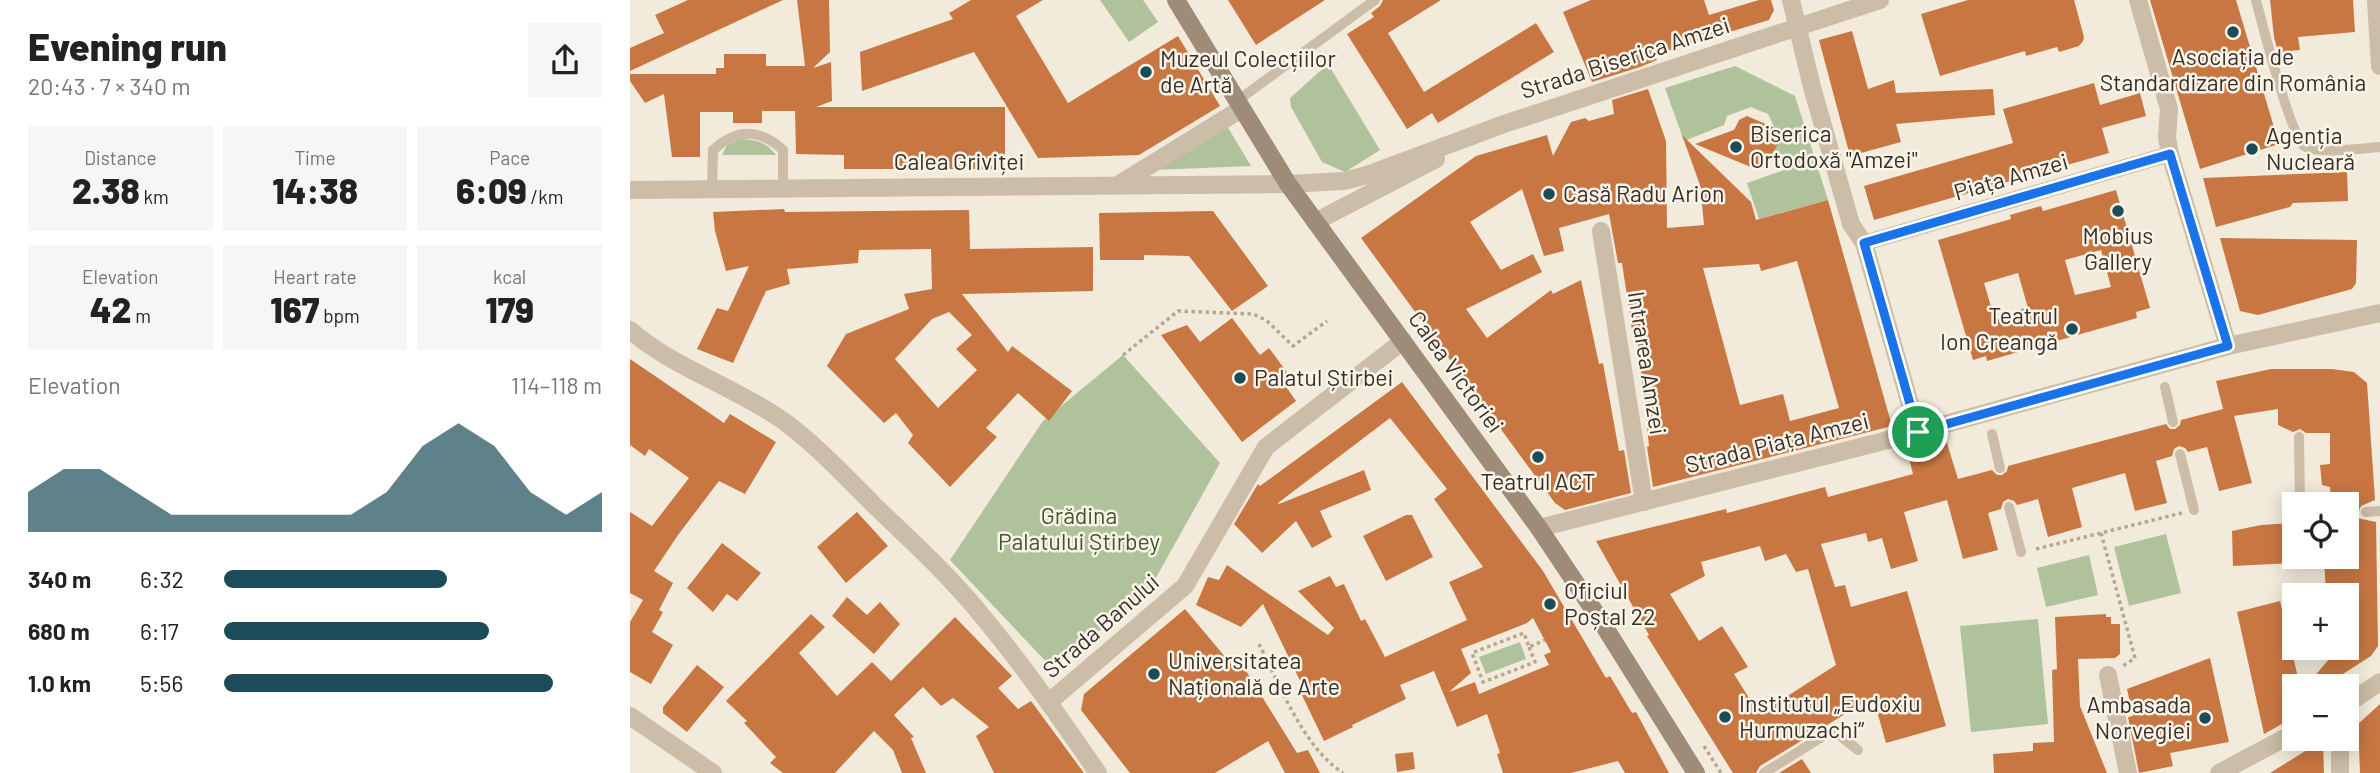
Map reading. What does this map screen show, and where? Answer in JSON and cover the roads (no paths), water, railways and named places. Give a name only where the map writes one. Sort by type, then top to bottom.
[{"type":"main road","name":"Calea Victoriei","points":[[1176,0],[1288,184],[1539,528],[1696,773]]},
{"type":"street","points":[[1791,0],[1851,225],[1864,243],[1918,432]]},
{"type":"street","name":"Strada Biserica Amzei","points":[[1288,184],[1344,181],[1367,175],[1504,124],[1880,0]]},
{"type":"street","points":[[2138,0],[2169,109],[2167,137],[2170,154],[2228,346]]},
{"type":"street","points":[[2376,0],[2380,66]]},
{"type":"street","points":[[1118,185],[1239,105]]},
{"type":"street","name":"Strada Biserica Amzei","points":[[1315,222],[1504,124]]},
{"type":"street","name":"Piața Amzei","points":[[1864,243],[2170,154]]},
{"type":"street","name":"Calea Griviței","points":[[630,190],[1288,184]]},
{"type":"street","points":[[630,200],[650,190]]},
{"type":"street","name":"Intrarea Amzei","points":[[1601,230],[1644,502]]},
{"type":"street","name":"Strada Piața Amzei","points":[[1539,528],[1918,432],[2228,346],[2380,313]]},
{"type":"street","points":[[630,330],[675,361],[753,401],[818,449],[978,610],[1049,702],[1098,773]]},
{"type":"street","name":"Strada Banului","points":[[1049,702],[1185,586],[1266,447],[1403,341]]},
{"type":"street","points":[[2108,675],[2128,773]]},
{"type":"street","points":[[2359,696],[2380,682]]},
{"type":"street","points":[[630,716],[713,773]]},
{"type":"street","points":[[2219,773],[2282,739]]},
{"type":"street","points":[[2340,751],[2340,773]]},
{"type":"lane","points":[[1239,105],[1375,0]]},
{"type":"lane","points":[[2256,0],[2281,88],[2304,146],[2315,150],[2380,147]]},
{"type":"lane","points":[[712,189],[713,150],[725,138],[737,134],[758,134],[772,140],[783,150],[783,188]]},
{"type":"lane","points":[[2165,387],[2173,422]]},
{"type":"lane","points":[[1992,433],[2000,468]]},
{"type":"lane","points":[[2299,437],[2300,492]]},
{"type":"lane","points":[[2180,454],[2194,510]]},
{"type":"lane","points":[[2009,507],[2021,552]]},
{"type":"lane","points":[[2366,512],[2380,511]]},
{"type":"lane","points":[[1765,773],[1833,730],[1858,750]]},
{"type":"place","name":"Asociația de Standardizare din România","points":[[2233,32]]},
{"type":"place","name":"Muzeul Colecțiilor de Artă","points":[[1146,72]]},
{"type":"place","name":"Biserica Ortodoxă \"Amzei\"","points":[[1736,147]]},
{"type":"place","name":"Agenția Nucleară","points":[[2252,149]]},
{"type":"place","name":"Casă Radu Arion","points":[[1549,194]]},
{"type":"place","name":"Mobius Gallery","points":[[2118,211]]},
{"type":"place","name":"Teatrul Ion Creangă","points":[[2072,329]]},
{"type":"place","name":"Palatul Știrbei","points":[[1240,378]]},
{"type":"place","name":"Teatrul ACT","points":[[1538,457]]},
{"type":"place","name":"Oficiul Poștal 22","points":[[1550,604]]},
{"type":"place","name":"Universitatea Națională de Arte","points":[[1154,674]]},
{"type":"place","name":"Institutul „Eudoxiu Hurmuzachi”","points":[[1725,717]]},
{"type":"place","name":"Ambasada Norvegiei","points":[[2205,718]]},
{"type":"park label","name":"Grădina Palatului Știrbey","points":[[1079,529]]}]
